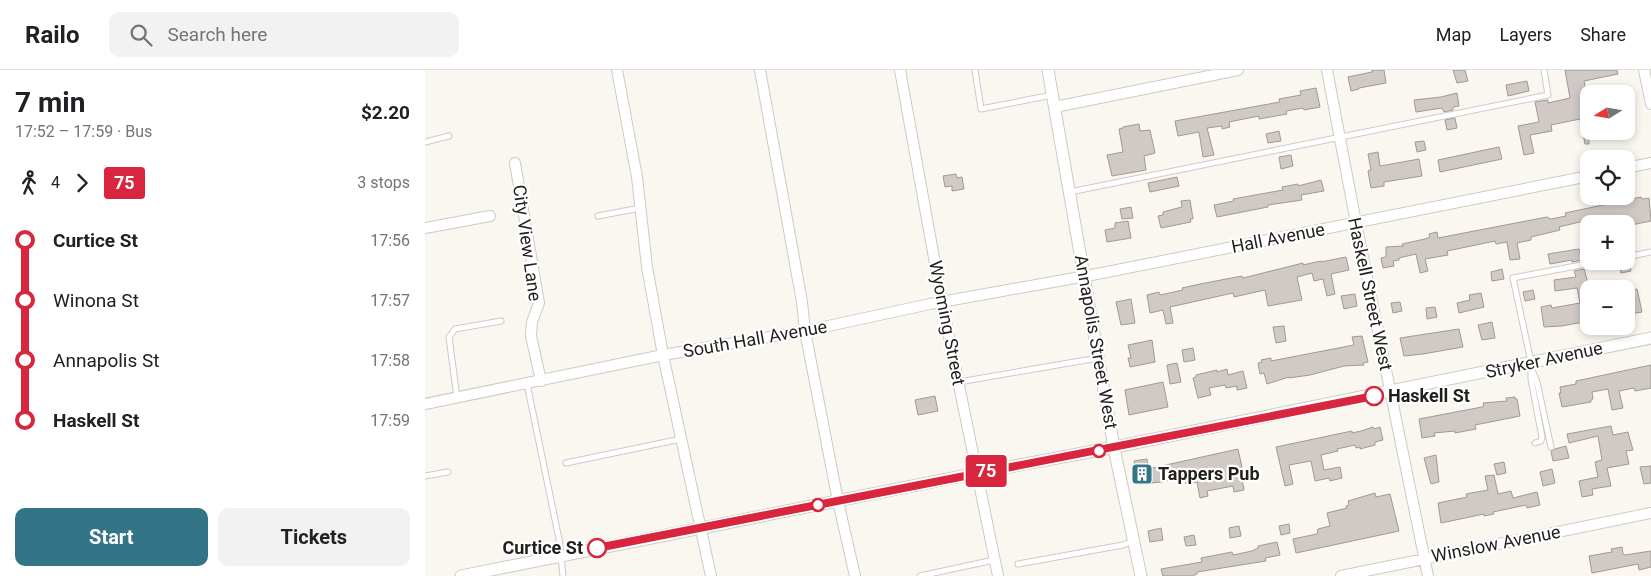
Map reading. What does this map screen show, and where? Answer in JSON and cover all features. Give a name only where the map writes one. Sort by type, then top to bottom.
[{"type":"street","points":[[617,70],[637,177],[647,267],[663,355],[711,576]]},
{"type":"street","points":[[761,70],[802,302],[805,331],[838,501],[855,576]]},
{"type":"street","name":"Wyoming Street","points":[[900,70],[942,302],[998,576]]},
{"type":"street","name":"Annapolis Street West","points":[[1048,70],[1114,448],[1141,576]]},
{"type":"street","points":[[1055,107],[1238,70]]},
{"type":"street","name":"Haskell Street West","points":[[1327,70],[1356,223],[1428,576]]},
{"type":"street","points":[[1644,70],[1651,104]]},
{"type":"street","name":"City View Lane","points":[[515,162],[539,303],[532,322],[531,336],[541,381]]},
{"type":"street","points":[[1635,166],[1651,163]]},
{"type":"street","name":"Hall Avenue","points":[[1085,277],[1580,178]]},
{"type":"street","points":[[425,228],[490,216]]},
{"type":"street","name":"South Hall Avenue","points":[[425,404],[663,355],[805,331],[942,302],[1085,277]]},
{"type":"street","name":"Stryker Avenue","points":[[461,576],[977,473],[1532,366],[1651,338]]},
{"type":"street","name":"Winslow Avenue","points":[[1341,576],[1651,513]]},
{"type":"lane","points":[[975,70],[981,109],[1053,95]]},
{"type":"lane","points":[[1070,192],[1549,95],[1544,70]]},
{"type":"lane","points":[[425,142],[449,136]]},
{"type":"lane","points":[[598,216],[640,208]]},
{"type":"lane","points":[[1635,255],[1651,252]]},
{"type":"lane","points":[[1551,447],[1513,278],[1580,265]]},
{"type":"lane","points":[[457,398],[449,337],[451,332],[455,329],[501,321]]},
{"type":"lane","points":[[958,382],[1099,358]]},
{"type":"lane","points":[[1532,366],[1531,379],[1542,436],[1541,441],[1535,443]]},
{"type":"lane","points":[[527,384],[561,555],[563,576]]},
{"type":"lane","points":[[566,463],[681,440]]},
{"type":"lane","points":[[425,476],[448,472]]},
{"type":"lane","points":[[1018,564],[1123,545],[1134,540]]},
{"type":"lane","points":[[920,576],[994,560]]},
{"type":"building","points":[[1372,70],[1384,70],[1386,83],[1351,91],[1348,77],[1372,72]]},
{"type":"building","points":[[1453,70],[1465,70],[1468,81],[1457,83]]},
{"type":"building","points":[[1565,70],[1617,70],[1618,74],[1584,81],[1585,85],[1580,85],[1580,119],[1551,125],[1552,131],[1530,135],[1534,153],[1524,155],[1518,126],[1539,122],[1535,102],[1548,100],[1548,103],[1570,98]]},
{"type":"building","points":[[1527,81],[1529,91],[1508,96],[1506,85]]},
{"type":"building","points":[[1316,88],[1320,107],[1286,111],[1287,114],[1259,119],[1259,116],[1229,122],[1230,127],[1222,129],[1222,126],[1207,128],[1214,155],[1203,157],[1199,132],[1178,136],[1175,121],[1280,102],[1279,99],[1301,95],[1300,91]]},
{"type":"building","points":[[1457,93],[1459,106],[1453,107],[1453,110],[1444,112],[1442,108],[1416,112],[1414,100]]},
{"type":"building","points":[[1455,118],[1457,128],[1447,130],[1445,120]]},
{"type":"building","points":[[1139,124],[1140,131],[1150,130],[1155,153],[1144,156],[1146,170],[1112,176],[1107,155],[1123,152],[1119,129]]},
{"type":"building","points":[[1279,131],[1281,141],[1268,143],[1266,134]]},
{"type":"building","points":[[1584,140],[1589,140],[1589,144],[1585,144]]},
{"type":"building","points":[[1424,141],[1426,150],[1417,152],[1415,142]]},
{"type":"building","points":[[1499,147],[1502,159],[1440,172],[1438,160]]},
{"type":"building","points":[[1378,152],[1380,166],[1419,159],[1422,176],[1384,182],[1384,186],[1371,188],[1368,171],[1371,170],[1368,154]]},
{"type":"building","points":[[1291,155],[1293,166],[1281,169],[1279,157]]},
{"type":"building","points":[[956,174],[957,178],[962,177],[964,189],[952,191],[952,186],[945,187],[943,176]]},
{"type":"building","points":[[1177,177],[1179,186],[1150,192],[1148,183]]},
{"type":"building","points":[[1321,180],[1324,191],[1301,195],[1302,200],[1268,205],[1268,207],[1217,217],[1214,205],[1234,201],[1233,199],[1283,190],[1282,187],[1298,184],[1298,186]]},
{"type":"building","points":[[1635,198],[1649,198],[1651,221],[1635,224],[1635,215],[1580,215],[1580,222],[1559,227],[1560,230],[1531,237],[1531,240],[1517,243],[1520,259],[1510,260],[1507,242],[1496,244],[1495,241],[1447,251],[1448,255],[1425,259],[1428,271],[1420,273],[1416,254],[1399,258],[1399,260],[1393,261],[1394,266],[1383,268],[1381,258],[1386,257],[1386,247],[1403,246],[1402,244],[1430,237],[1429,234],[1437,232],[1438,238],[1547,217],[1551,219],[1566,216],[1565,213],[1603,205],[1635,205]]},
{"type":"building","points":[[1190,200],[1193,219],[1190,219],[1191,222],[1161,228],[1158,216],[1163,215],[1163,212],[1182,207],[1181,201]]},
{"type":"building","points":[[1131,207],[1133,218],[1122,219],[1120,209]]},
{"type":"building","points":[[1128,221],[1131,238],[1107,242],[1105,230],[1115,228],[1115,223]]},
{"type":"building","points":[[1579,249],[1580,260],[1550,264],[1548,254]]},
{"type":"building","points":[[1346,257],[1349,270],[1331,274],[1335,294],[1327,296],[1323,279],[1314,281],[1312,273],[1297,277],[1302,300],[1268,306],[1265,290],[1234,297],[1233,293],[1170,307],[1173,323],[1166,324],[1163,310],[1150,313],[1147,295],[1159,292],[1160,295],[1200,284],[1242,276],[1243,278],[1303,263],[1303,265]]},
{"type":"building","points":[[1502,269],[1504,279],[1492,281],[1491,272]]},
{"type":"building","points":[[1584,270],[1587,280],[1580,280],[1580,303],[1577,288],[1555,291],[1554,280],[1576,277],[1574,271]]},
{"type":"building","points":[[1620,270],[1631,270],[1631,271],[1621,273]]},
{"type":"building","points":[[1635,289],[1637,289],[1642,312],[1635,313]]},
{"type":"building","points":[[1533,290],[1535,299],[1525,301],[1523,292]]},
{"type":"building","points":[[1481,293],[1484,307],[1459,313],[1457,303],[1470,300],[1469,295]]},
{"type":"building","points":[[1355,294],[1357,306],[1344,309],[1341,296]]},
{"type":"building","points":[[1131,299],[1135,323],[1121,325],[1116,302]]},
{"type":"building","points":[[1400,302],[1402,311],[1393,313],[1391,303]]},
{"type":"building","points":[[1580,303],[1580,323],[1544,327],[1541,307],[1551,305],[1552,308]]},
{"type":"building","points":[[1435,307],[1437,317],[1427,319],[1426,308]]},
{"type":"building","points":[[1492,322],[1495,338],[1482,340],[1478,325]]},
{"type":"building","points":[[1284,326],[1286,341],[1276,343],[1273,327]]},
{"type":"building","points":[[1459,329],[1463,347],[1404,356],[1400,338]]},
{"type":"building","points":[[1362,336],[1368,362],[1363,363],[1364,365],[1344,366],[1310,375],[1289,377],[1267,384],[1264,373],[1260,374],[1258,363],[1262,362],[1261,360],[1271,358],[1271,361],[1354,345],[1352,337]]},
{"type":"building","points":[[1152,340],[1155,362],[1130,367],[1128,358],[1131,358],[1128,345]]},
{"type":"building","points":[[1193,348],[1195,360],[1184,362],[1182,350]]},
{"type":"building","points":[[1177,363],[1181,382],[1170,384],[1167,365]]},
{"type":"building","points":[[1651,365],[1651,388],[1635,391],[1634,388],[1619,391],[1623,408],[1612,410],[1608,389],[1592,392],[1593,399],[1591,402],[1562,407],[1559,393],[1561,393],[1560,387],[1576,384],[1576,381]]},
{"type":"building","points":[[1227,369],[1228,375],[1243,371],[1247,388],[1237,390],[1237,386],[1226,388],[1225,385],[1209,388],[1211,395],[1198,398],[1193,378],[1196,375]]},
{"type":"building","points":[[1163,382],[1168,407],[1129,415],[1125,390]]},
{"type":"building","points":[[935,396],[938,411],[918,415],[915,400]]},
{"type":"building","points":[[1515,397],[1520,416],[1475,425],[1476,429],[1455,433],[1455,431],[1434,433],[1435,436],[1422,438],[1419,419],[1482,407],[1484,406],[1483,403],[1507,401],[1506,398]]},
{"type":"building","points":[[1611,426],[1613,435],[1628,432],[1633,450],[1626,451],[1629,464],[1607,468],[1611,486],[1592,489],[1593,495],[1582,497],[1579,481],[1598,477],[1595,462],[1602,460],[1598,436],[1569,443],[1567,434]]},
{"type":"building","points":[[1373,427],[1374,429],[1380,427],[1383,440],[1375,442],[1375,445],[1360,449],[1360,447],[1356,448],[1355,445],[1321,455],[1324,470],[1340,467],[1342,478],[1330,481],[1329,478],[1315,481],[1311,461],[1289,465],[1293,484],[1285,486],[1276,447],[1352,431],[1352,433]]},
{"type":"building","points":[[1566,446],[1569,458],[1553,461],[1551,451]]},
{"type":"building","points":[[1238,449],[1244,490],[1234,492],[1233,486],[1207,491],[1208,496],[1200,498],[1197,482],[1186,484],[1185,479],[1176,482],[1175,479],[1139,484],[1138,482],[1134,461],[1147,459],[1148,469]]},
{"type":"building","points":[[1436,455],[1439,482],[1431,484],[1424,458]]},
{"type":"building","points":[[1504,462],[1506,473],[1497,475],[1494,464]]},
{"type":"building","points":[[1651,466],[1651,483],[1644,484],[1640,467]]},
{"type":"building","points":[[1552,469],[1555,483],[1543,486],[1540,472]]},
{"type":"building","points":[[1494,475],[1498,494],[1511,491],[1513,498],[1537,492],[1540,505],[1527,508],[1526,505],[1493,512],[1494,514],[1484,516],[1484,514],[1441,523],[1438,503],[1467,497],[1466,494],[1488,490],[1485,476]]},
{"type":"building","points":[[1375,493],[1376,497],[1390,494],[1399,531],[1296,553],[1293,539],[1317,534],[1318,529],[1330,526],[1327,513],[1347,508],[1346,506],[1349,505],[1348,501]]},
{"type":"building","points":[[1289,524],[1290,533],[1281,535],[1279,526]]},
{"type":"building","points":[[1239,526],[1241,536],[1230,538],[1229,528]]},
{"type":"building","points":[[1161,528],[1163,540],[1150,542],[1148,531]]},
{"type":"building","points":[[1194,535],[1196,545],[1186,546],[1184,537]]},
{"type":"building","points":[[1277,542],[1280,555],[1265,558],[1266,561],[1197,572],[1194,576],[1163,576],[1161,569],[1202,562],[1201,558],[1232,552],[1233,555],[1252,551],[1258,548],[1258,546]]},
{"type":"building","points":[[1622,547],[1623,554],[1625,555],[1651,551],[1651,567],[1639,570],[1638,564],[1592,573],[1589,556],[1612,552],[1611,549]]},
{"type":"bus line","name":"75","points":[[597,548],[1374,396]]},
{"type":"place","name":"Haskell St","points":[[1374,396]]},
{"type":"place","name":"Tappers Pub","points":[[1142,474]]},
{"type":"place","name":"Curtice St","points":[[597,548]]}]
